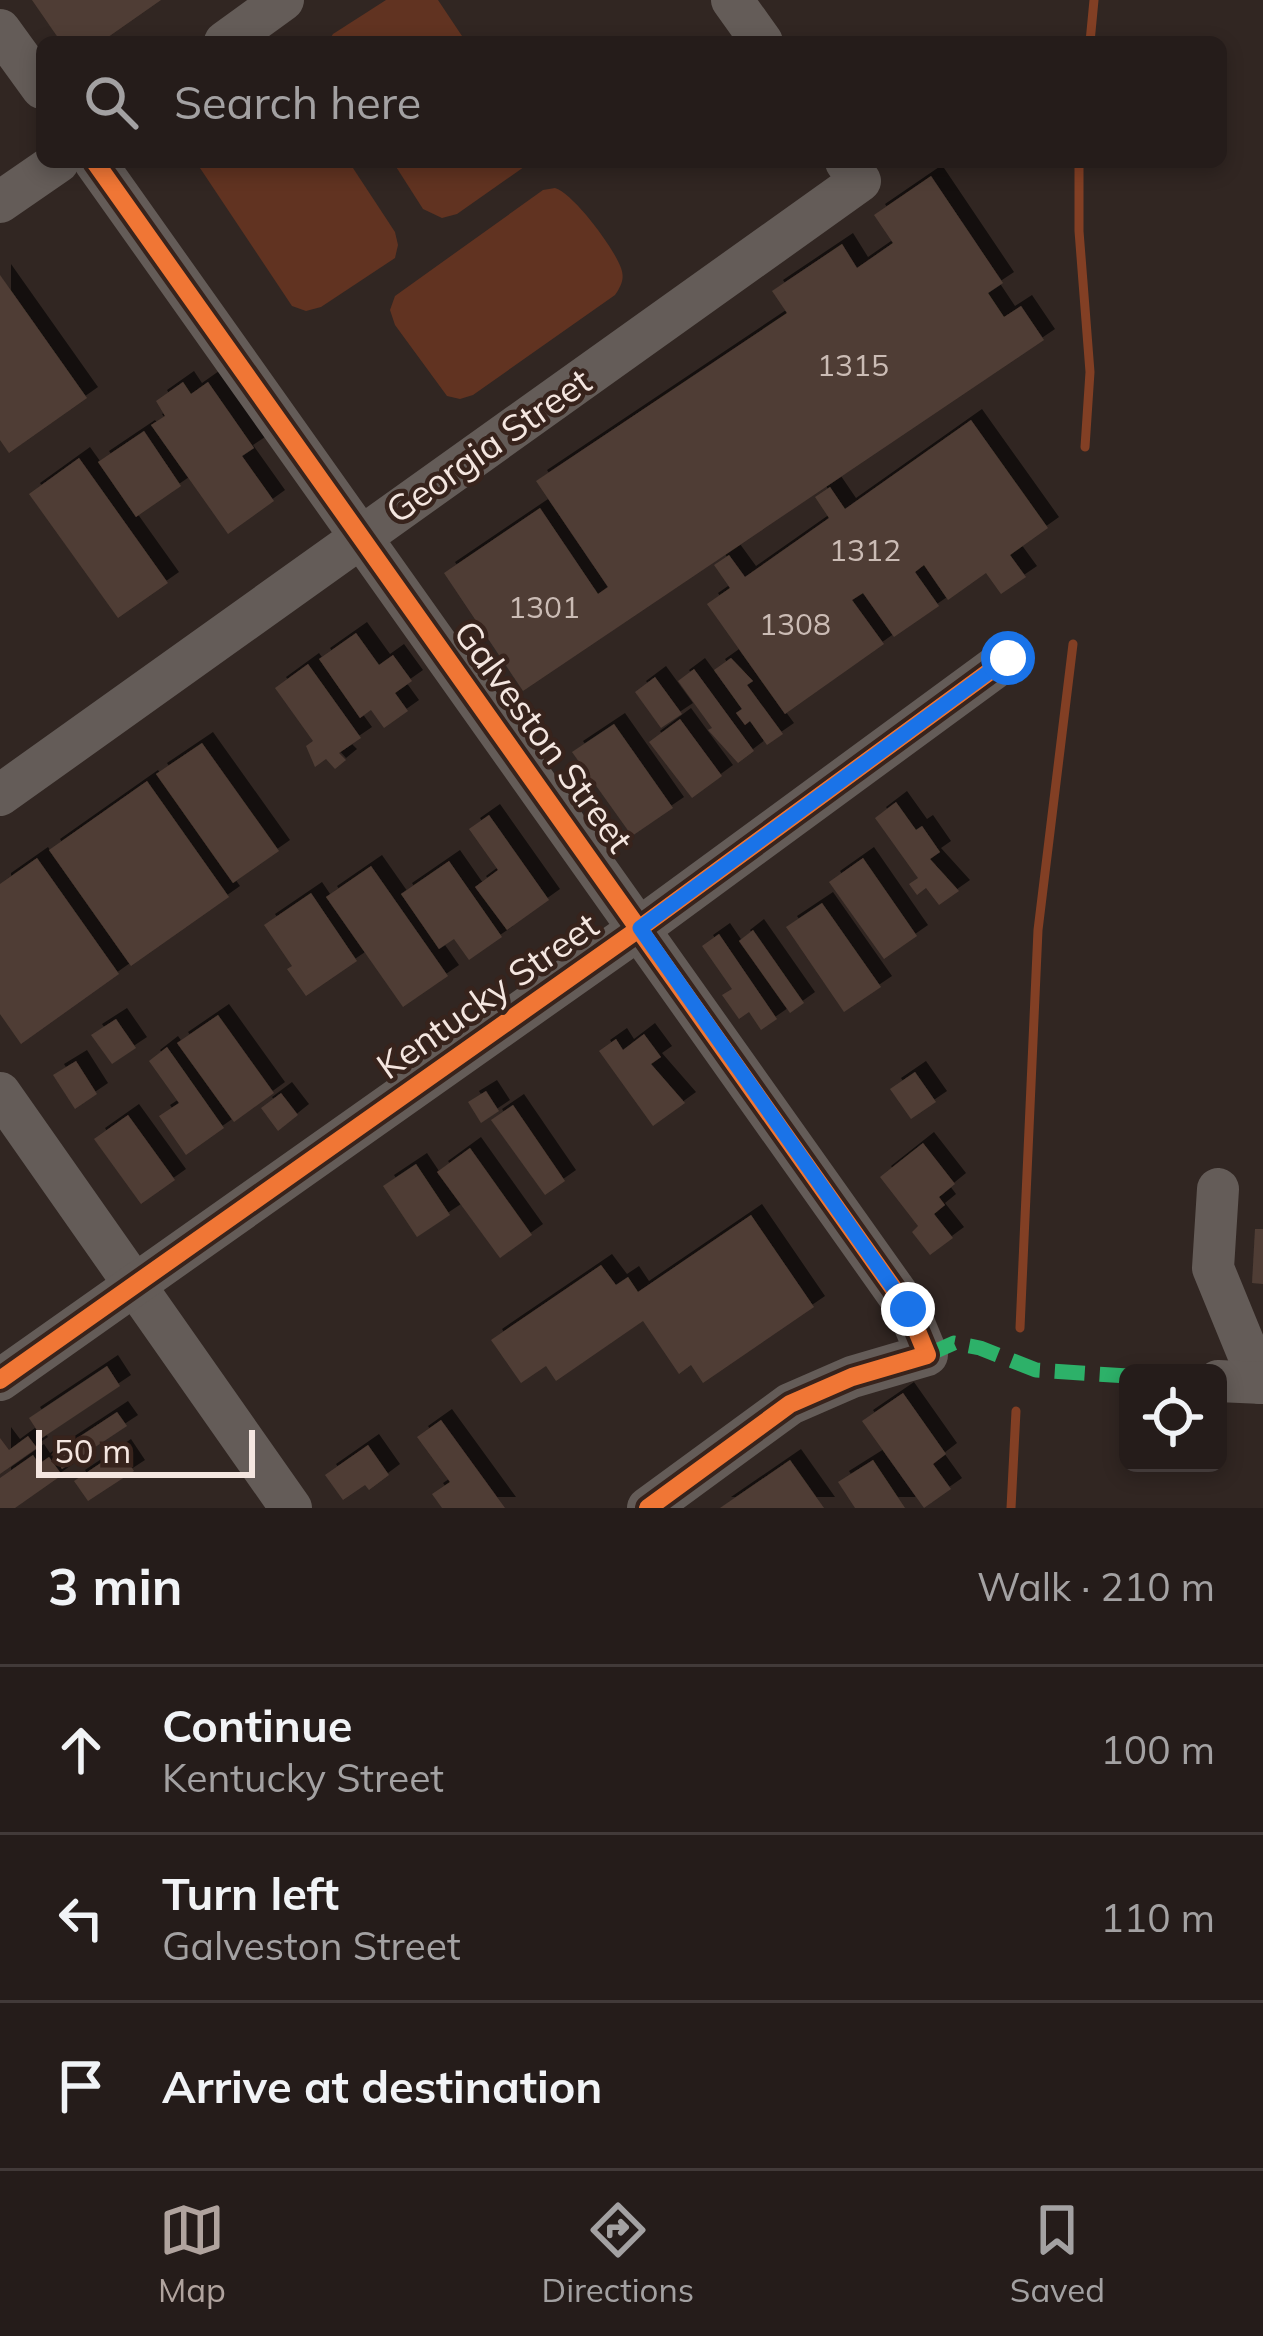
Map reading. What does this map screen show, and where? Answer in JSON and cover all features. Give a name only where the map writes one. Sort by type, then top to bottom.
[{"type":"street","points":[[233,36],[284,0]]},
{"type":"street","points":[[732,0],[758,36]]},
{"type":"street","points":[[0,30],[36,80]]},
{"type":"street","points":[[0,202],[49,168]]},
{"type":"street","name":"Galveston Street","points":[[98,168],[908,1309],[927,1355],[852,1377],[790,1404],[648,1508]]},
{"type":"street","name":"Georgia Street","points":[[0,796],[853,172]]},
{"type":"street","name":"Kentucky Street","points":[[0,1380],[640,928],[1008,658]]},
{"type":"street","points":[[0,1094],[291,1508]]},
{"type":"street","points":[[1219,1189],[1213,1268],[1247,1382]]},
{"type":"shaded area","points":[[386,0],[438,0],[462,36],[332,36]]},
{"type":"shaded area","points":[[200,168],[353,168],[395,232],[395,258],[321,307],[306,311],[292,306]]},
{"type":"shaded area","points":[[397,168],[522,168],[457,214],[442,218],[423,209]]},
{"type":"shaded area","points":[[555,188],[582,211],[617,259],[622,272],[619,289],[473,395],[447,396],[395,325],[390,310],[395,296],[543,190]]},
{"type":"building","points":[[32,0],[161,0],[110,36],[57,36]]},
{"type":"building","points":[[931,176],[1003,283],[988,293],[1004,317],[1021,306],[1044,340],[523,691],[444,573],[540,508],[598,594],[608,587],[536,481],[787,313],[772,291],[842,244],[857,268],[893,243],[874,215]]},
{"type":"building","points":[[0,275],[87,398],[9,453],[0,440]]},
{"type":"building","points":[[183,382],[191,394],[208,382],[254,448],[242,456],[274,501],[228,534],[151,425],[165,416],[156,401]]},
{"type":"building","points":[[971,420],[1048,528],[1010,555],[1026,577],[1001,594],[986,573],[948,600],[924,565],[915,572],[939,606],[894,637],[863,593],[852,600],[884,644],[785,714],[707,604],[730,588],[714,565],[729,555],[745,577],[829,518],[815,497],[830,487],[845,509]]},
{"type":"building","points":[[144,431],[181,486],[136,517],[98,462]]},
{"type":"building","points":[[79,458],[168,583],[118,618],[29,494]]},
{"type":"building","points":[[356,633],[379,665],[393,655],[412,681],[395,693],[408,711],[384,728],[371,710],[360,718],[319,659]]},
{"type":"building","points":[[731,658],[753,681],[747,685],[783,734],[767,745],[750,721],[745,725],[736,713],[742,709],[714,670]]},
{"type":"building","points":[[308,664],[361,738],[339,753],[346,760],[335,769],[326,759],[315,767],[306,746],[313,741],[275,688]]},
{"type":"building","points":[[694,669],[754,751],[738,763],[708,730],[712,728],[678,681]]},
{"type":"building","points":[[655,677],[682,714],[661,728],[635,692]]},
{"type":"building","points":[[680,719],[722,776],[692,798],[649,742]]},
{"type":"building","points":[[614,724],[673,808],[632,836],[572,752]]},
{"type":"building","points":[[202,743],[279,851],[233,883],[156,774]]},
{"type":"building","points":[[147,781],[229,897],[131,966],[49,850]]},
{"type":"building","points":[[896,802],[916,830],[922,826],[940,852],[930,859],[959,891],[939,905],[926,888],[917,895],[909,884],[918,878],[875,818]]},
{"type":"building","points":[[489,815],[549,900],[507,930],[475,887],[498,870],[469,829]]},
{"type":"building","points":[[37,858],[119,974],[21,1044],[0,1014],[0,884]]},
{"type":"building","points":[[863,858],[917,936],[884,959],[829,882]]},
{"type":"building","points":[[449,861],[502,937],[469,960],[454,939],[439,949],[401,894]]},
{"type":"building","points":[[371,866],[448,976],[403,1007],[326,897]]},
{"type":"building","points":[[311,893],[357,961],[306,996],[264,925]]},
{"type":"building","points":[[822,903],[881,987],[844,1012],[786,927]]},
{"type":"building","points":[[753,930],[804,1003],[790,1013],[739,941]]},
{"type":"building","points":[[719,934],[777,1019],[761,1030],[749,1012],[739,1019],[722,995],[732,989],[702,946]]},
{"type":"building","points":[[218,1015],[274,1093],[234,1122],[177,1043]]},
{"type":"building","points":[[116,1019],[136,1048],[112,1064],[91,1035]]},
{"type":"building","points":[[644,1034],[661,1057],[651,1064],[685,1103],[653,1126],[599,1051],[616,1039],[623,1050]]},
{"type":"building","points":[[167,1047],[224,1128],[186,1155],[159,1116],[179,1103],[149,1061]]},
{"type":"building","points":[[76,1061],[97,1094],[75,1109],[53,1075]]},
{"type":"building","points":[[915,1072],[936,1102],[911,1119],[890,1089]]},
{"type":"building","points":[[486,1091],[499,1111],[481,1123],[468,1102]]},
{"type":"building","points":[[281,1093],[298,1115],[278,1131],[261,1108]]},
{"type":"building","points":[[513,1105],[565,1181],[545,1195],[491,1120]]},
{"type":"building","points":[[128,1115],[175,1180],[141,1204],[94,1139]]},
{"type":"building","points":[[923,1143],[955,1184],[939,1197],[945,1205],[934,1214],[953,1238],[930,1255],[912,1232],[918,1226],[880,1177]]},
{"type":"building","points":[[470,1148],[532,1235],[500,1258],[437,1172]]},
{"type":"building","points":[[416,1164],[450,1215],[417,1237],[383,1186]]},
{"type":"building","points":[[751,1215],[814,1307],[703,1383],[691,1365],[679,1374],[643,1321],[556,1381],[546,1366],[521,1383],[491,1340],[601,1265],[616,1285],[628,1277],[638,1292]]},
{"type":"building","points":[[1255,1229],[1263,1229],[1263,1284],[1252,1283]]},
{"type":"building","points":[[107,1366],[120,1386],[42,1438],[29,1418]]},
{"type":"building","points":[[903,1393],[946,1454],[933,1464],[951,1489],[924,1508],[862,1421]]},
{"type":"building","points":[[117,1412],[127,1426],[62,1469],[53,1454]]},
{"type":"building","points":[[441,1420],[505,1508],[442,1508],[432,1494],[450,1482],[417,1437]]},
{"type":"building","points":[[28,1436],[37,1448],[0,1474],[0,1438],[9,1450]]},
{"type":"building","points":[[368,1445],[389,1475],[369,1490],[365,1485],[343,1500],[325,1475]]},
{"type":"building","points":[[120,1450],[134,1471],[88,1501],[74,1481]]},
{"type":"building","points":[[33,1455],[39,1464],[49,1457],[62,1475],[15,1508],[0,1508],[0,1478]]},
{"type":"building","points":[[790,1460],[824,1508],[720,1508]]},
{"type":"building","points":[[873,1460],[905,1508],[855,1508],[838,1482]]},
{"type":"waterway","points":[[1091,36],[1094,0]]},
{"type":"waterway","points":[[1079,168],[1090,372],[1085,447]]},
{"type":"waterway","points":[[1020,1328],[1038,930],[1073,644]]},
{"type":"waterway","points":[[1011,1508],[1016,1411]]},
{"type":"marked path","points":[[927,1355],[954,1343],[1036,1370],[1119,1375]]},
{"type":"cycle path","points":[[99,168],[908,1309],[927,1355],[852,1377],[790,1404],[648,1508]]},
{"type":"cycle path","points":[[0,1380],[640,928],[1008,658]]},
{"type":"route","points":[[908,1309],[640,928],[1008,658]]}]
